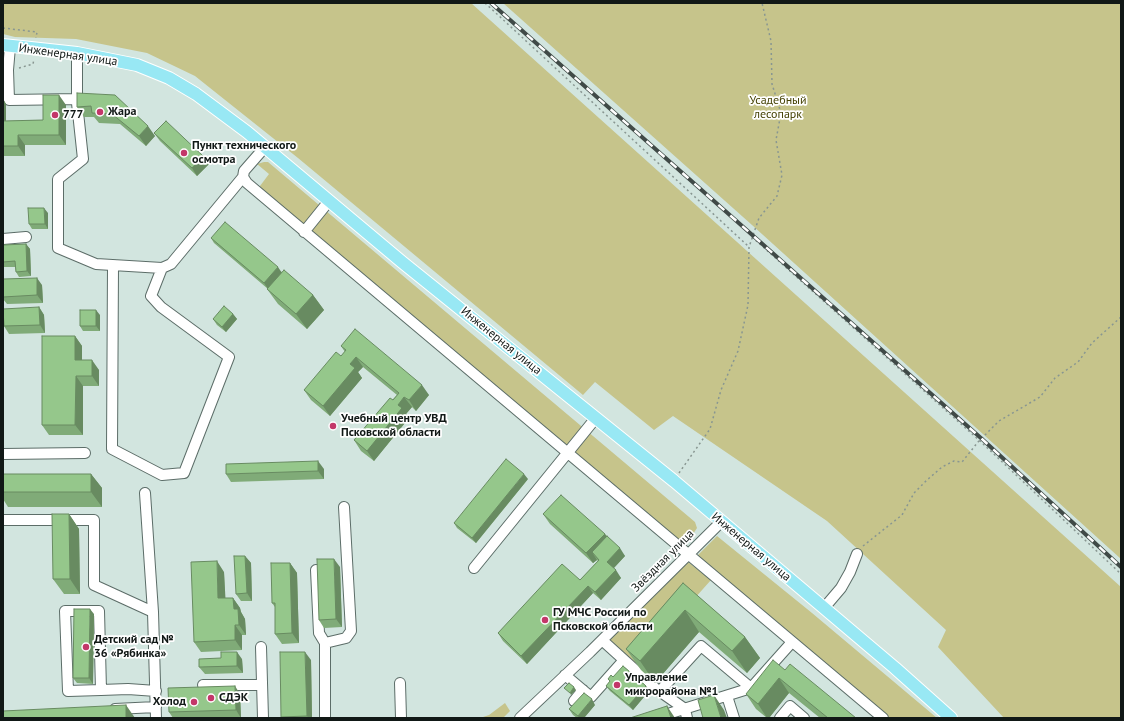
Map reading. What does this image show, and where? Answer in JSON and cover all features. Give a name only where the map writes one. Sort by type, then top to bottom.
[{"type":"main road","name":"Инженерная улица","points":[[5,47],[77,53],[137,65],[168,78],[196,94],[265,147],[595,419],[674,481],[720,522],[824,608],[951,718]]},
{"type":"street","points":[[5,47],[9,100],[77,99]]},
{"type":"street","points":[[77,53],[77,99],[82,159],[58,179],[58,248],[96,264],[162,268],[171,264],[243,177],[244,171],[265,147]]},
{"type":"street","points":[[243,177],[247,183],[304,232],[883,718]]},
{"type":"street","points":[[304,232],[329,201]]},
{"type":"street","points":[[3,239],[26,238]]},
{"type":"street","points":[[112,266],[112,449],[162,475],[184,473],[229,357],[161,306],[151,296],[162,268]]},
{"type":"street","points":[[474,568],[595,419]]},
{"type":"street","points":[[3,454],[85,453]]},
{"type":"street","points":[[145,493],[153,612],[156,718]]},
{"type":"street","points":[[326,643],[346,638],[351,631],[344,507]]},
{"type":"street","points":[[3,520],[94,520],[94,585],[153,612]]},
{"type":"street","name":"Звёздная улица","points":[[520,718],[602,640],[720,522]]},
{"type":"street","points":[[824,608],[841,588],[850,572],[857,554]]},
{"type":"street","points":[[316,570],[319,633],[326,643],[325,718]]},
{"type":"street","points":[[101,690],[99,611],[65,611],[68,691],[101,690],[128,689],[156,691]]},
{"type":"street","points":[[602,640],[686,713]]},
{"type":"street","points":[[655,718],[686,713],[751,688],[792,642]]},
{"type":"street","points":[[660,691],[701,646],[751,688]]},
{"type":"street","points":[[261,647],[264,718]]},
{"type":"street","points":[[565,675],[591,697],[624,660]]},
{"type":"street","points":[[400,683],[402,718]]},
{"type":"street","points":[[204,685],[262,685]]},
{"type":"street","points":[[574,701],[583,690]]},
{"type":"street","points":[[727,696],[734,718]]},
{"type":"street","points":[[780,718],[790,706],[804,718]]},
{"type":"street","points":[[102,710],[156,707]]},
{"type":"path","points":[[485,3],[749,247]]},
{"type":"path","points":[[674,481],[710,429],[721,390],[738,351],[748,305],[749,247],[759,218],[776,196],[782,175],[776,140],[781,113],[772,84],[771,41],[762,3]]},
{"type":"path","points":[[752,237],[980,441],[1121,574]]},
{"type":"path","points":[[857,554],[863,545],[880,534],[891,522],[902,514],[914,493],[927,480],[954,460],[962,462],[999,421],[1040,397],[1055,378],[1078,362],[1092,343],[1121,317]]},
{"type":"green space","points":[[3,3],[471,3],[1121,587],[1121,718],[1004,718],[938,647],[946,630],[827,521],[673,416],[654,430],[595,382],[583,395],[298,158],[195,76],[147,53],[76,39],[15,37],[3,34]]},
{"type":"green space","name":"Усадебный лесопарк","points":[[503,3],[1121,3],[1121,559],[752,225]]},
{"type":"green space","points":[[268,162],[695,522],[697,528],[693,534],[680,547],[257,190],[269,174],[257,164]]},
{"type":"green space","points":[[717,536],[812,613],[937,718],[890,718],[697,556]]},
{"type":"green space","points":[[688,562],[711,580],[635,665],[608,642]]},
{"type":"green space","points":[[505,703],[510,711],[503,718],[480,718],[489,715]]},
{"type":"building","points":[[77,93],[115,95],[148,126],[139,136],[112,114],[92,113],[91,106],[77,107]]},
{"type":"building","points":[[43,95],[59,95],[59,135],[18,135],[18,146],[3,146],[3,121],[43,120]]},
{"type":"building","name":"Пункт технического осмотра","points":[[166,121],[203,156],[192,168],[154,133]]},
{"type":"building","points":[[28,208],[44,208],[45,224],[29,224]]},
{"type":"building","points":[[225,222],[278,267],[264,283],[211,238]]},
{"type":"building","points":[[26,244],[27,271],[16,272],[15,261],[3,262],[3,245]]},
{"type":"building","points":[[284,270],[313,295],[296,314],[267,289]]},
{"type":"building","points":[[37,278],[37,295],[3,297],[3,279]]},
{"type":"building","points":[[224,306],[233,314],[222,327],[213,319]]},
{"type":"building","points":[[39,307],[40,325],[4,326],[3,309]]},
{"type":"building","points":[[80,310],[96,310],[96,326],[80,326]]},
{"type":"building","points":[[355,329],[422,385],[409,400],[404,397],[398,405],[402,408],[367,451],[354,440],[390,398],[393,400],[399,393],[356,357],[350,364],[355,368],[323,406],[304,390],[336,352],[341,356],[346,350],[341,346]]},
{"type":"building","points":[[42,336],[75,336],[75,360],[92,360],[92,376],[76,376],[75,425],[42,425]]},
{"type":"building","points":[[506,459],[524,474],[472,538],[454,523]]},
{"type":"building","points":[[318,461],[318,471],[226,474],[226,464]]},
{"type":"building","points":[[3,474],[91,474],[91,492],[3,492]]},
{"type":"building","points":[[561,495],[605,534],[586,553],[543,514]]},
{"type":"building","points":[[52,514],[69,514],[70,579],[53,579]]},
{"type":"building","name":"ГУ МЧС России по Псковской области","points":[[607,536],[620,548],[607,562],[616,570],[595,592],[588,586],[521,656],[498,633],[562,564],[580,580],[599,560],[592,552]]},
{"type":"building","points":[[234,556],[245,556],[247,593],[236,594]]},
{"type":"building","points":[[317,559],[334,559],[336,619],[319,620]]},
{"type":"building","points":[[217,561],[218,598],[233,598],[234,609],[238,609],[239,625],[235,625],[235,640],[194,642],[191,562]]},
{"type":"building","points":[[271,563],[290,563],[292,633],[275,634],[275,603],[272,603]]},
{"type":"building","points":[[683,583],[745,637],[732,651],[685,610],[640,661],[626,649]]},
{"type":"building","points":[[74,609],[90,609],[89,678],[73,678]]},
{"type":"building","points":[[221,652],[237,652],[237,666],[199,667],[199,659],[221,658]]},
{"type":"building","points":[[280,652],[305,652],[307,716],[281,717]]},
{"type":"building","points":[[773,660],[785,670],[790,664],[856,718],[828,718],[779,678],[758,704],[746,694]]},
{"type":"building","points":[[623,666],[636,677],[637,675],[640,678],[638,679],[646,686],[629,705],[606,686],[610,681],[608,679],[611,675],[613,677]]},
{"type":"building","points":[[569,683],[574,687],[570,693],[564,688]]},
{"type":"building","points":[[235,686],[236,710],[169,712],[168,688]]},
{"type":"building","points":[[584,693],[592,699],[578,716],[569,709]]},
{"type":"building","points":[[714,695],[721,718],[703,718],[698,700]]},
{"type":"building","points":[[126,705],[126,718],[3,718],[3,711]]},
{"type":"building","points":[[667,706],[671,718],[630,718]]},
{"type":"railway","points":[[491,3],[982,439],[1121,567]]},
{"type":"place","name":"Жара","points":[[100,112]]},
{"type":"place","name":"777","points":[[55,115]]},
{"type":"place","name":"Пункт технического осмотра","points":[[184,153]]},
{"type":"place","name":"Учебный центр УВД Псковской области","points":[[333,426]]},
{"type":"place","name":"ГУ МЧС России по Псковской области","points":[[545,620]]},
{"type":"place","name":"Детский сад № 36 «Рябинка»","points":[[86,647]]},
{"type":"place","name":"Управление микрорайона №1","points":[[617,685]]},
{"type":"place","name":"СДЭК","points":[[211,698]]},
{"type":"place","name":"Холод","points":[[194,702]]}]
